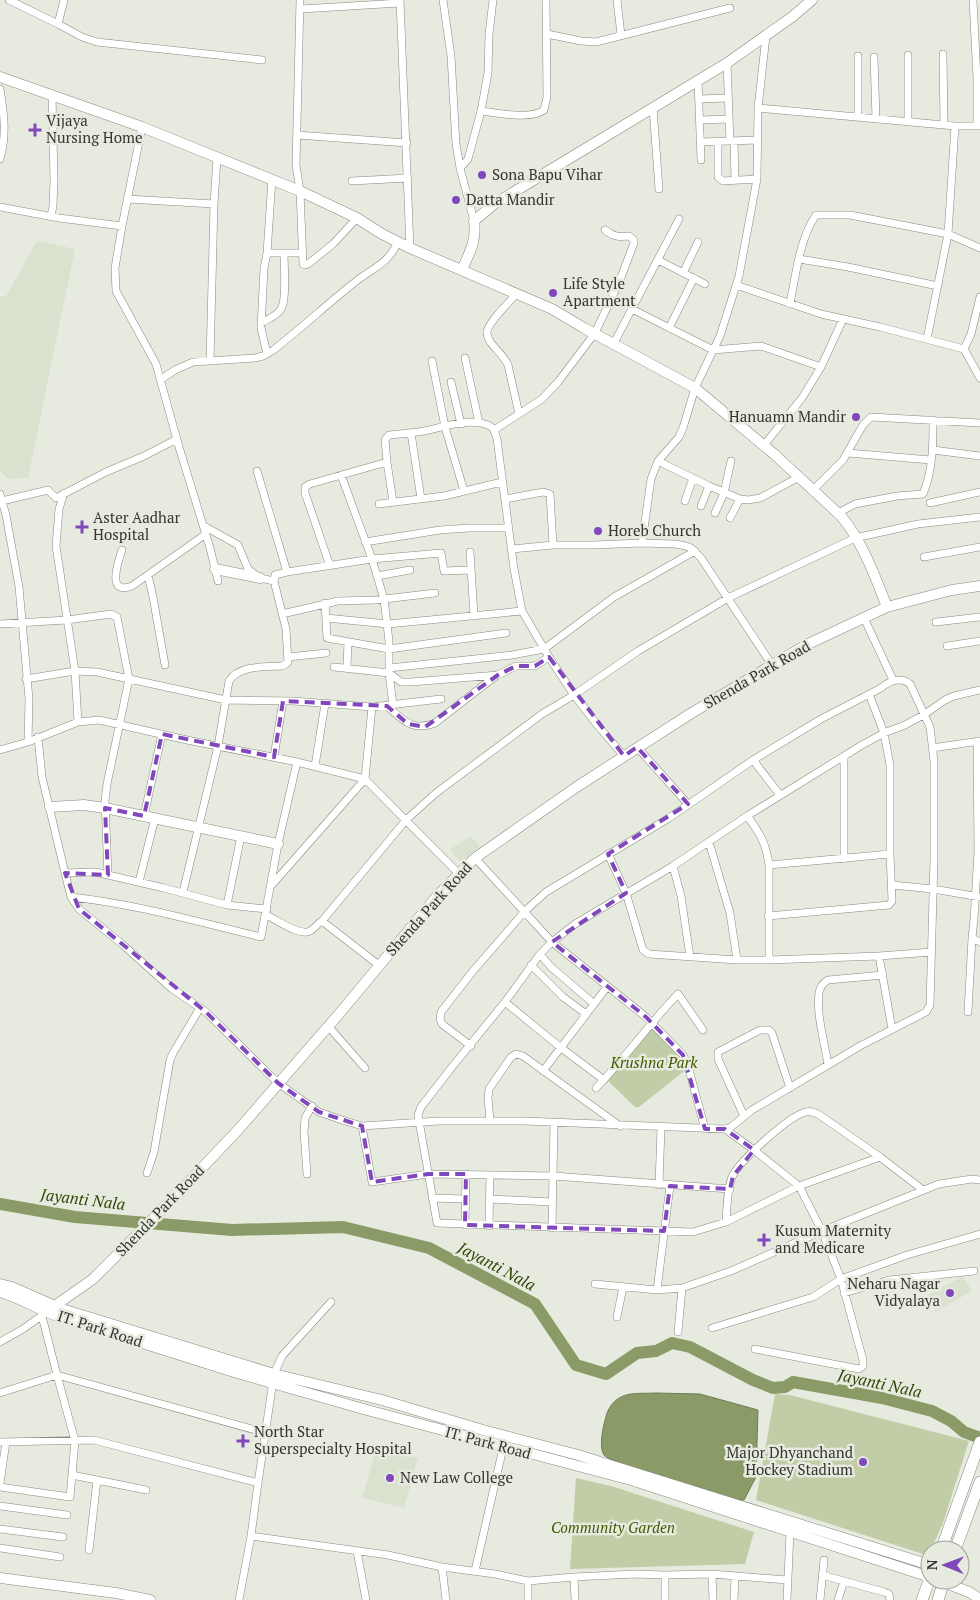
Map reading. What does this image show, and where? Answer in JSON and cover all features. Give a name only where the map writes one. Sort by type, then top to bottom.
[{"type":"main road","points":[[466,272],[476,233],[474,221],[494,204],[727,63],[792,17],[812,0]]},
{"type":"main road","points":[[0,77],[142,127],[300,191],[357,218],[410,248],[552,309],[695,388],[764,445],[838,513],[872,568],[887,607]]},
{"type":"main road","points":[[215,569],[260,578]]},
{"type":"main road","name":"Shenda Park Road","points":[[48,1311],[93,1279],[146,1227],[238,1130],[380,966],[438,895],[475,858],[637,747],[806,645],[887,607],[952,590],[980,586]]},
{"type":"main road","points":[[50,807],[84,805],[105,808],[278,844]]},
{"type":"main road","points":[[0,1284],[12,1287],[48,1311]]},
{"type":"main road","points":[[0,1292],[48,1311]]},
{"type":"main road","name":"IT. Park Road","points":[[48,1311],[503,1448],[616,1476],[920,1574]]},
{"type":"main road","name":"IT. Park Road","points":[[273,1379],[382,1400],[483,1430],[578,1455],[920,1562]]},
{"type":"main road","points":[[945,1540],[980,1443]]},
{"type":"main road","points":[[960,1540],[975,1510],[980,1482]]},
{"type":"main road","points":[[0,1578],[116,1593],[150,1600]]},
{"type":"main road","points":[[964,1590],[980,1599]]},
{"type":"street","points":[[9,0],[82,37],[98,42],[262,60]]},
{"type":"street","points":[[58,24],[64,0]]},
{"type":"street","points":[[300,0],[296,165],[300,191],[303,264],[308,264],[333,244],[357,218]]},
{"type":"street","points":[[443,0],[451,56],[456,144],[460,168],[474,221]]},
{"type":"street","points":[[460,168],[468,159],[481,111],[488,73],[489,34],[493,0]]},
{"type":"street","points":[[481,111],[531,116],[540,114],[544,110],[546,97],[546,0]]},
{"type":"street","points":[[617,0],[621,35]]},
{"type":"street","points":[[758,108],[955,126],[979,126],[973,0]]},
{"type":"street","points":[[301,10],[400,2],[410,248]]},
{"type":"street","points":[[547,34],[589,42],[608,40],[621,35],[730,8]]},
{"type":"street","points":[[642,543],[650,479],[658,460],[679,437],[683,428],[695,388],[720,336],[736,285],[757,179],[758,108],[766,36]]},
{"type":"street","points":[[943,54],[944,125]]},
{"type":"street","points":[[908,55],[908,122]]},
{"type":"street","points":[[858,56],[858,117]]},
{"type":"street","points":[[874,57],[876,119]]},
{"type":"street","points":[[727,63],[729,119],[735,180]]},
{"type":"street","points":[[698,80],[701,160]]},
{"type":"street","points":[[0,89],[4,112],[4,144],[0,159]]},
{"type":"street","points":[[50,216],[54,206],[52,95]]},
{"type":"street","points":[[699,99],[728,98]]},
{"type":"street","points":[[653,108],[659,189]]},
{"type":"street","points":[[700,120],[729,119]]},
{"type":"street","points":[[927,339],[948,234],[955,126]]},
{"type":"street","points":[[142,127],[114,268],[116,291],[156,364],[205,530],[218,581]]},
{"type":"street","points":[[297,135],[406,143]]},
{"type":"street","points":[[700,142],[757,140]]},
{"type":"street","points":[[718,141],[718,177],[723,181],[757,179]]},
{"type":"street","points":[[210,361],[217,158]]},
{"type":"street","points":[[352,182],[408,178]]},
{"type":"street","points":[[267,354],[261,323],[272,179]]},
{"type":"street","points":[[127,199],[214,204]]},
{"type":"street","points":[[0,207],[122,226]]},
{"type":"street","points":[[790,304],[799,259],[811,222],[816,215],[850,214],[948,234],[980,248]]},
{"type":"street","points":[[614,343],[679,220]]},
{"type":"street","points":[[494,430],[542,399],[558,382],[595,333],[620,280],[634,244],[634,240],[629,236],[615,236],[605,230]]},
{"type":"street","points":[[160,380],[193,362],[255,358],[267,354],[304,326],[359,279],[383,263],[398,242]]},
{"type":"street","points":[[683,273],[698,242]]},
{"type":"street","points":[[267,253],[302,253]]},
{"type":"street","points":[[261,323],[276,315],[282,308],[284,295],[284,253]]},
{"type":"street","points":[[799,259],[938,286]]},
{"type":"street","points":[[658,260],[705,284]]},
{"type":"street","points":[[669,328],[694,278]]},
{"type":"street","points":[[736,285],[821,314],[964,349],[980,378]]},
{"type":"street","points":[[516,294],[490,325],[487,337],[508,365],[519,414]]},
{"type":"street","points":[[964,349],[971,334],[980,297]]},
{"type":"street","points":[[632,309],[713,350],[761,346],[821,367]]},
{"type":"street","points":[[764,445],[802,398],[821,367],[843,319]]},
{"type":"street","points":[[465,358],[479,423]]},
{"type":"street","points":[[432,361],[445,427],[464,491]]},
{"type":"street","points":[[451,382],[461,424]]},
{"type":"street","points":[[813,490],[843,460],[863,425],[872,417],[980,423]]},
{"type":"street","points":[[838,513],[855,504],[897,496],[923,494],[927,485],[933,450],[933,420]]},
{"type":"street","points":[[393,502],[387,462],[386,437],[461,424],[479,423],[491,426],[497,439],[522,611],[574,695],[624,756]]},
{"type":"street","points":[[411,433],[421,499]]},
{"type":"street","points":[[28,742],[28,699],[19,587],[6,515],[1,498],[48,490],[56,498],[177,439]]},
{"type":"street","points":[[933,450],[980,456]]},
{"type":"street","points":[[848,453],[931,460]]},
{"type":"street","points":[[658,460],[709,486],[740,499],[748,500],[760,498],[799,477]]},
{"type":"street","points":[[716,513],[724,492],[731,461]]},
{"type":"street","points":[[330,566],[304,490],[305,487],[387,462]]},
{"type":"street","points":[[257,471],[287,572]]},
{"type":"street","points":[[341,475],[372,559],[384,599],[390,650],[390,706],[408,724],[424,727],[435,723],[498,675],[516,666],[535,666],[549,657]]},
{"type":"street","points":[[685,502],[693,478]]},
{"type":"street","points":[[379,504],[421,499],[502,482]]},
{"type":"street","points":[[701,506],[709,486]]},
{"type":"street","points":[[505,499],[543,492],[550,494],[553,545]]},
{"type":"street","points":[[930,503],[980,492]]},
{"type":"street","points":[[64,493],[59,509],[56,546],[75,671],[78,722]]},
{"type":"street","points":[[730,518],[740,499]]},
{"type":"street","points":[[65,873],[95,872],[182,892],[227,905],[266,912],[301,933],[310,932],[322,921],[406,820],[444,788],[542,714],[638,652],[728,598],[855,538],[918,524],[980,516]]},
{"type":"street","points":[[365,542],[440,530],[509,528]]},
{"type":"street","points":[[122,550],[116,570],[116,580],[122,588],[127,588],[148,575],[205,530]]},
{"type":"street","points":[[205,530],[238,544],[248,569],[260,578],[274,581]]},
{"type":"street","points":[[512,549],[553,545],[594,546],[642,543],[686,546],[695,551],[772,665]]},
{"type":"street","points":[[924,557],[980,547]]},
{"type":"street","points":[[334,667],[389,670],[512,656],[544,649],[614,597],[695,551]]},
{"type":"street","points":[[470,552],[474,616]]},
{"type":"street","points":[[182,892],[218,746],[229,681],[233,675],[247,670],[286,664],[288,662],[286,629],[274,581],[276,575],[372,559],[441,553],[444,571],[470,570]]},
{"type":"street","points":[[377,576],[410,570]]},
{"type":"street","points":[[148,575],[165,665]]},
{"type":"street","points":[[282,614],[338,601],[384,599],[435,593]]},
{"type":"street","points":[[325,603],[327,638],[390,650],[506,633]]},
{"type":"street","points":[[326,618],[388,624],[522,611]]},
{"type":"street","points":[[0,624],[67,620],[111,614],[117,617],[129,679],[107,784],[105,808],[108,875]]},
{"type":"street","points":[[936,622],[980,617]]},
{"type":"street","points":[[864,618],[893,680]]},
{"type":"street","points":[[346,668],[348,642]]},
{"type":"street","points":[[947,646],[980,642]]},
{"type":"street","points":[[288,657],[326,653]]},
{"type":"street","points":[[389,670],[401,682],[498,675]]},
{"type":"street","points":[[26,679],[75,671],[97,672],[226,700],[283,701],[372,707],[441,699]]},
{"type":"street","points":[[38,737],[42,777],[71,897],[79,909],[171,988],[200,1008],[225,1030],[278,1084],[319,1112],[362,1126],[419,1122],[524,1121],[660,1128],[725,1129],[828,1065],[926,1012],[930,1005],[934,761],[930,727],[910,684],[906,680],[893,680],[821,720],[753,760],[669,818],[535,900],[473,971],[441,1012],[440,1019],[442,1024],[470,1046]]},
{"type":"street","points":[[880,1157],[799,1186],[726,1222],[693,1232],[437,1223],[418,1115],[421,1107],[505,1002],[540,954],[575,924],[673,866],[747,816],[844,756],[884,733],[905,725],[925,714],[945,700],[980,690]]},
{"type":"street","points":[[768,916],[889,905],[892,901],[890,764],[884,733],[869,694]]},
{"type":"street","points":[[274,757],[283,701]]},
{"type":"street","points":[[315,766],[325,704]]},
{"type":"street","points":[[270,888],[365,779],[372,707]]},
{"type":"street","points":[[0,750],[28,742],[78,722],[99,720],[297,762],[365,779],[459,874]]},
{"type":"street","points":[[144,816],[162,734]]},
{"type":"street","points":[[932,748],[979,741],[978,896],[977,919],[972,938],[968,1012]]},
{"type":"street","points":[[637,747],[688,804]]},
{"type":"street","points":[[844,756],[844,859]]},
{"type":"street","points":[[753,760],[780,795]]},
{"type":"street","points":[[71,897],[102,900],[147,909],[261,937],[278,844],[297,762]]},
{"type":"street","points":[[747,816],[762,837],[769,865],[769,960]]},
{"type":"street","points":[[139,882],[155,818]]},
{"type":"street","points":[[227,905],[241,836]]},
{"type":"street","points":[[709,842],[730,913],[737,960]]},
{"type":"street","points":[[608,854],[626,893],[645,952],[737,960],[880,956],[932,952]]},
{"type":"street","points":[[769,865],[890,854]]},
{"type":"street","points":[[475,858],[552,942],[652,1024],[683,1055],[688,1066],[706,1129]]},
{"type":"street","points":[[673,866],[681,896],[690,956]]},
{"type":"street","points":[[892,885],[978,896]]},
{"type":"street","points":[[322,921],[380,966]]},
{"type":"street","points":[[972,938],[980,942]]},
{"type":"street","points":[[540,954],[551,967],[593,1003]]},
{"type":"street","points":[[880,956],[892,1029]]},
{"type":"street","points":[[531,965],[563,997],[586,1014]]},
{"type":"street","points":[[828,1065],[820,1014],[819,993],[822,986],[828,980],[883,975]]},
{"type":"street","points":[[542,1071],[607,987]]},
{"type":"street","points":[[596,1088],[678,994],[703,1030]]},
{"type":"street","points":[[505,1002],[604,1080]]},
{"type":"street","points":[[147,1173],[154,1152],[170,1060],[200,1008]]},
{"type":"street","points":[[328,1026],[365,1068]]},
{"type":"street","points":[[744,1116],[718,1058],[718,1052],[760,1030],[770,1030],[790,1088]]},
{"type":"street","points":[[490,1121],[489,1089],[511,1057],[516,1054],[523,1056],[620,1126]]},
{"type":"street","points":[[307,1174],[305,1118],[312,1106]]},
{"type":"street","points":[[726,1222],[733,1176],[754,1150],[780,1128],[802,1113],[811,1111],[880,1157],[923,1190]]},
{"type":"street","points":[[552,1228],[554,1123]]},
{"type":"street","points":[[362,1126],[372,1182],[428,1174],[466,1174],[553,1176],[730,1189]]},
{"type":"street","points":[[659,1185],[660,1128]]},
{"type":"street","points":[[725,1129],[799,1186],[822,1231],[841,1279],[863,1366],[859,1369],[755,1349]]},
{"type":"street","points":[[464,1225],[466,1174]]},
{"type":"street","points":[[489,1226],[490,1175]]},
{"type":"street","points":[[594,1284],[657,1290],[682,1288],[731,1271],[822,1231],[939,1184],[972,1179],[980,1180]]},
{"type":"street","points":[[657,1290],[670,1186]]},
{"type":"street","points":[[432,1198],[465,1199]]},
{"type":"street","points":[[490,1199],[552,1202]]},
{"type":"street","points":[[712,1328],[813,1297],[841,1279],[907,1255],[980,1234]]},
{"type":"street","points":[[844,1292],[889,1280],[974,1271]]},
{"type":"street","points":[[617,1317],[623,1287]]},
{"type":"street","points":[[678,1332],[682,1288]]},
{"type":"street","points":[[239,1600],[251,1536],[273,1379],[282,1356],[331,1302]]},
{"type":"street","points":[[0,1342],[23,1329],[48,1311],[57,1375],[75,1441],[70,1496],[0,1487]]},
{"type":"street","points":[[0,1393],[57,1375],[266,1433]]},
{"type":"street","points":[[0,1483],[3,1442],[94,1440],[258,1483]]},
{"type":"street","points":[[475,1571],[503,1448]]},
{"type":"street","points":[[72,1475],[146,1490]]},
{"type":"street","points":[[89,1550],[97,1480]]},
{"type":"street","points":[[0,1506],[67,1514]]},
{"type":"street","points":[[0,1529],[63,1537]]},
{"type":"street","points":[[787,1600],[790,1532]]},
{"type":"street","points":[[251,1536],[358,1551],[442,1567],[528,1580],[634,1574],[665,1576],[712,1574],[787,1580]]},
{"type":"street","points":[[0,1548],[60,1556]]},
{"type":"street","points":[[358,1551],[366,1600]]},
{"type":"street","points":[[820,1600],[824,1560]]},
{"type":"street","points":[[442,1567],[446,1600]]},
{"type":"street","points":[[712,1574],[713,1600]]},
{"type":"street","points":[[665,1576],[665,1600]]},
{"type":"street","points":[[822,1576],[884,1592],[889,1594],[890,1600]]},
{"type":"street","points":[[574,1577],[575,1600]]},
{"type":"street","points":[[734,1600],[735,1577]]},
{"type":"street","points":[[528,1580],[528,1600]]},
{"type":"street","points":[[838,1600],[844,1581]]},
{"type":"highlighted area","points":[[549,657],[624,756],[637,747],[688,804],[608,854],[626,893],[552,942],[646,1017],[683,1055],[705,1129],[725,1129],[754,1150],[733,1176],[730,1189],[670,1186],[664,1231],[465,1225],[466,1174],[428,1174],[372,1182],[362,1126],[319,1112],[278,1083],[206,1012],[79,909],[65,873],[108,875],[105,808],[144,816],[162,734],[274,757],[283,701],[387,706],[408,724],[425,727],[498,675],[516,666],[535,666]]},
{"type":"shaded area","points":[[37,241],[75,249],[28,478],[8,479],[0,470],[0,296],[6,296]]},
{"type":"shaded area","points":[[470,836],[480,846],[461,862],[450,850]]},
{"type":"shaded area","name":"Neharu Nagar Vidyalaya","points":[[963,1276],[972,1291],[936,1312],[928,1295]]},
{"type":"shaded area","points":[[656,1393],[700,1394],[758,1410],[756,1477],[744,1500],[731,1499],[663,1478],[610,1459],[604,1455],[602,1451],[602,1434],[604,1423],[607,1413],[616,1400],[627,1395]]},
{"type":"shaded area","name":"New Law College","points":[[376,1449],[418,1458],[404,1508],[362,1498]]},
{"type":"green space","name":"Krushna Park","points":[[650,1026],[683,1055],[688,1068],[639,1107],[635,1107],[608,1081]]},
{"type":"green space","name":"Major Dhyanchand Hockey Stadium","points":[[775,1394],[790,1395],[969,1441],[943,1523],[935,1540],[920,1540],[920,1553],[756,1500]]},
{"type":"green space","name":"Community Garden","points":[[576,1478],[611,1486],[754,1532],[745,1564],[570,1569]]},
{"type":"waterway","name":"Jayanti Nala","points":[[0,1204],[75,1217],[232,1230],[343,1227],[429,1248],[535,1304],[576,1365],[606,1374],[637,1353],[656,1351],[672,1343],[690,1347],[753,1380],[773,1388],[785,1387],[793,1382],[882,1398],[932,1411],[951,1421],[964,1432],[980,1438]]},
{"type":"place","name":"Vijaya Nursing Home","points":[[35,130]]},
{"type":"place","name":"Sona Bapu Vihar","points":[[482,175]]},
{"type":"place","name":"Datta Mandir","points":[[456,200]]},
{"type":"place","name":"Life Style Apartment","points":[[553,293]]},
{"type":"place","name":"Hanuamn Mandir","points":[[856,417]]},
{"type":"place","name":"Aster Aadhar Hospital","points":[[82,527]]},
{"type":"place","name":"Horeb Church","points":[[598,531]]},
{"type":"place","name":"Kusum Maternity and Medicare","points":[[764,1240]]},
{"type":"place","name":"Neharu Nagar Vidyalaya","points":[[950,1293]]},
{"type":"place","name":"North Star Superspecialty Hospital","points":[[243,1441]]},
{"type":"place","name":"Major Dhyanchand Hockey Stadium","points":[[863,1462]]},
{"type":"place","name":"New Law College","points":[[390,1478]]}]
